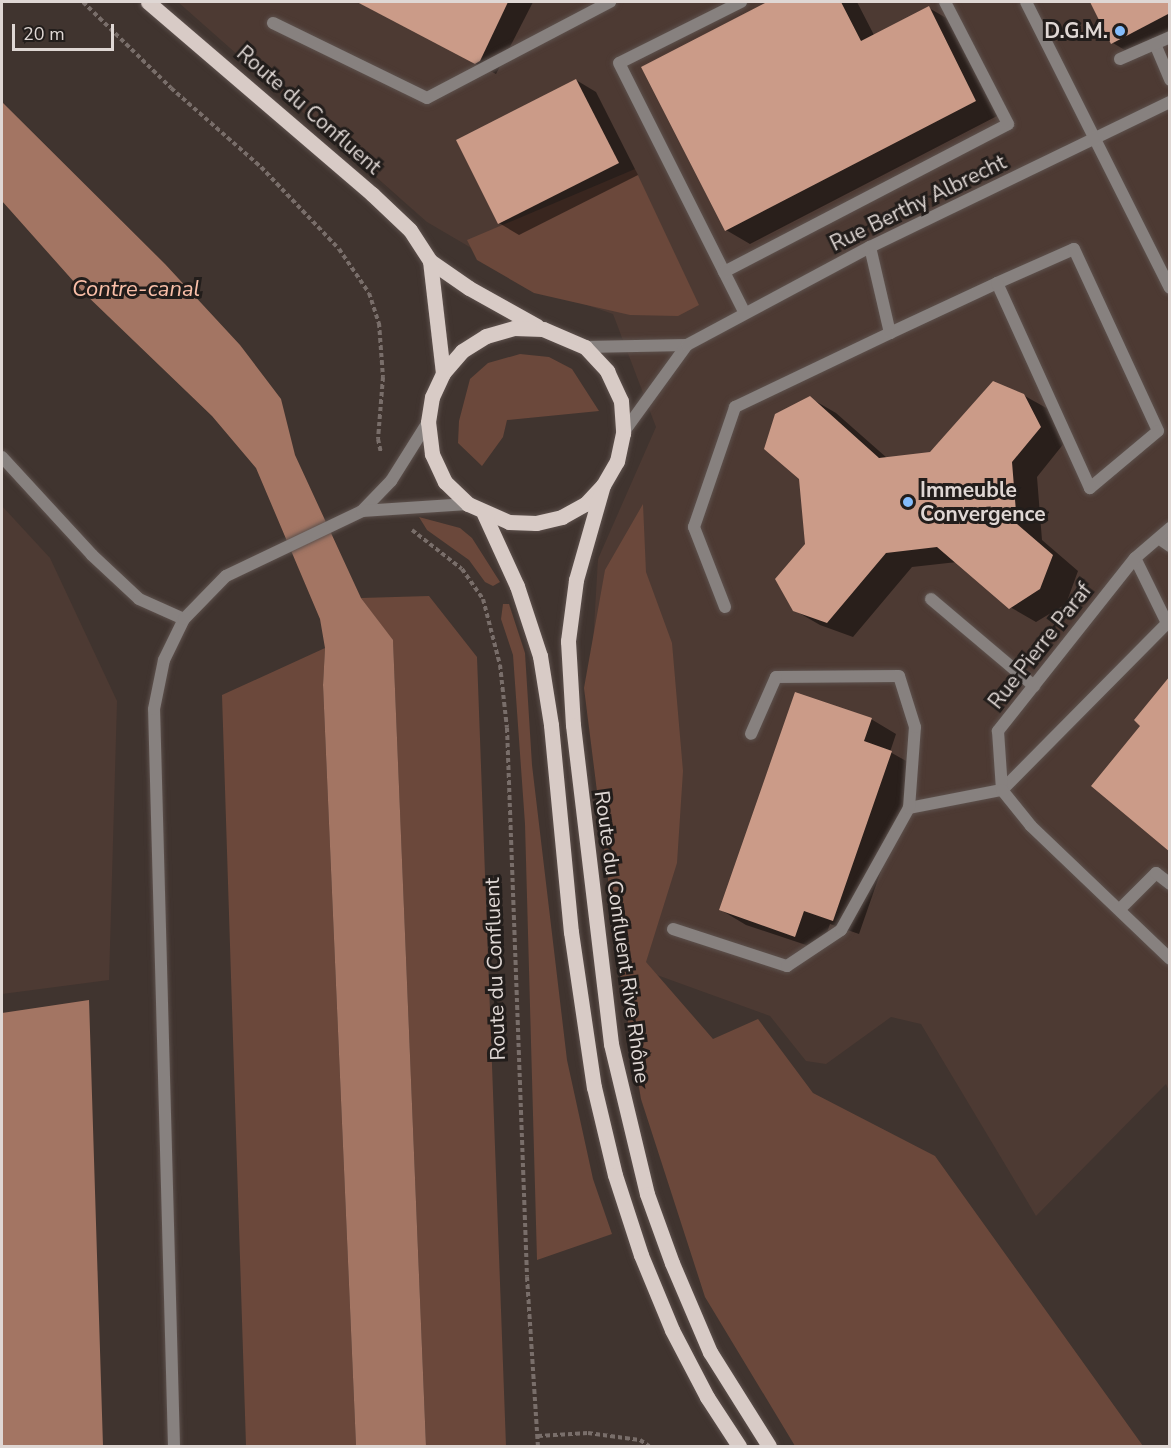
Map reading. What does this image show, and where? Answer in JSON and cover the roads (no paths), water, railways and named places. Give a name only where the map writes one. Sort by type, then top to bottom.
[{"type":"main road","name":"Route du Confluent","points":[[148,2],[372,194],[410,230],[430,261],[494,303],[543,329]]},
{"type":"main road","name":"Route du Confluent","points":[[430,261],[443,373]]},
{"type":"main road","points":[[514,328],[543,329],[585,347],[607,371],[621,401],[623,433],[617,461],[603,485],[585,504],[553,519],[509,522],[484,514],[468,504],[441,472],[432,454],[428,422],[432,397],[443,373],[462,351],[486,336],[514,328]]},
{"type":"main road","name":"Route du Confluent Rive Rhône","points":[[603,485],[576,580],[568,641],[573,725],[611,1044],[641,1173],[672,1263],[710,1352],[769,1446]]},
{"type":"main road","points":[[484,514],[517,586],[540,656],[584,1021],[594,1087],[615,1175],[641,1255],[672,1330],[706,1397],[739,1446]]},
{"type":"street","points":[[273,23],[428,98],[610,2]]},
{"type":"street","points":[[741,2],[619,63],[744,312]]},
{"type":"street","points":[[724,272],[1008,124],[945,2]]},
{"type":"street","points":[[1026,2],[1170,288]]},
{"type":"street","points":[[1120,59],[1170,38]]},
{"type":"street","points":[[1155,44],[1170,80]]},
{"type":"street","name":"Rue Berthy Albrecht","points":[[623,433],[687,345],[744,312],[870,247],[1170,102]]},
{"type":"street","points":[[870,247],[890,333]]},
{"type":"street","points":[[725,607],[694,527],[735,407],[997,283],[1074,249],[1158,431],[1090,488],[997,283]]},
{"type":"street","name":"Rue Berthy Albrecht","points":[[585,347],[687,345]]},
{"type":"street","points":[[362,511],[391,481],[428,422]]},
{"type":"street","points":[[2,457],[92,555],[139,599],[184,619]]},
{"type":"street","points":[[174,1446],[154,709],[164,660],[184,619],[226,576],[341,519],[362,511],[468,504]]},
{"type":"street","name":"Rue Pierre Paraf","points":[[1002,790],[998,731],[1135,558],[1165,542],[1170,528]]},
{"type":"street","points":[[909,808],[1002,790],[1167,623],[1135,558]]},
{"type":"street","points":[[931,599],[1034,686]]},
{"type":"street","points":[[673,929],[787,966],[841,930],[909,808],[915,727],[899,676],[776,677],[751,734]]},
{"type":"street","points":[[1002,790],[1031,825],[1170,959]]},
{"type":"street","points":[[1120,909],[1155,873],[1170,884]]},
{"type":"water","name":"Contre-canal","points":[[2,102],[165,264],[240,345],[281,399],[295,455],[361,598],[393,640],[426,1446],[356,1446],[323,685],[325,648],[320,619],[256,468],[212,416],[83,292],[2,201]]},
{"type":"water","points":[[89,1000],[103,1446],[2,1446],[2,1013]]},
{"type":"place","name":"D.G.M.","points":[[1120,31]]},
{"type":"place","name":"Immeuble Convergence","points":[[908,502]]}]
